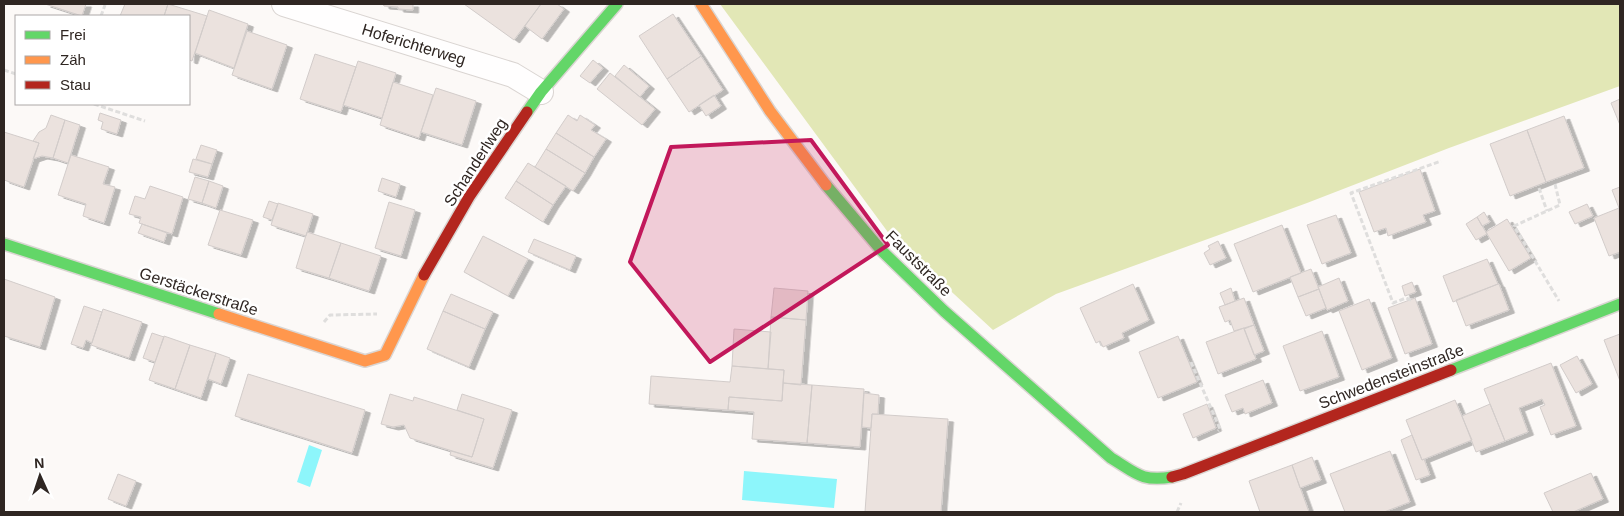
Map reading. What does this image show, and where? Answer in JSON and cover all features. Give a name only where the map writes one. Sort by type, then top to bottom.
[{"type":"street","name":"Hoferichterweg","points":[[284,4],[513,76],[541,92]]},
{"type":"street","name":"Schanderlweg","points":[[385,355],[423,276],[469,197],[541,92],[618,4]]},
{"type":"street","name":"Fauststraße","points":[[701,4],[770,111],[830,190],[881,250],[944,311],[1111,458],[1138,475],[1155,478],[1172,477]]},
{"type":"street","name":"Gerstäckerstraße","points":[[4,244],[365,361],[385,355]]},
{"type":"street","name":"Schwedensteinstraße","points":[[1172,477],[1223,459],[1620,304]]},
{"type":"path","points":[[97,105],[145,121]]},
{"type":"path","points":[[1411,300],[1406,298],[1393,303],[1351,193],[1441,161]]},
{"type":"path","points":[[1555,184],[1560,205],[1514,226],[1572,323]]},
{"type":"path","points":[[1539,188],[1547,212]]},
{"type":"path","points":[[315,346],[324,320],[330,315],[405,313]]},
{"type":"path","points":[[1191,362],[1220,430],[1217,431]]},
{"type":"path","points":[[1178,512],[1181,503]]},
{"type":"highlighted area","points":[[811,140],[888,245],[710,362],[630,262],[671,147]]},
{"type":"green space","points":[[720,4],[1620,4],[1620,86],[1056,294],[993,330],[890,235]]},
{"type":"water","points":[[309,445],[322,450],[310,487],[297,482]]},
{"type":"water","points":[[744,471],[837,479],[834,508],[742,500]]},
{"type":"building","points":[[45,4],[86,4],[82,15]]},
{"type":"building","points":[[125,4],[168,4],[164,15],[120,15]]},
{"type":"building","points":[[168,4],[207,16],[192,61],[190,60],[190,15],[164,15]]},
{"type":"building","points":[[383,4],[413,4],[413,10],[398,9],[398,7],[384,6]]},
{"type":"building","points":[[464,4],[541,4],[514,40]]},
{"type":"building","points":[[541,4],[557,4],[564,9],[542,39],[525,26]]},
{"type":"building","points":[[209,10],[248,24],[234,68],[195,53]]},
{"type":"building","points":[[673,14],[701,56],[667,79],[639,36]]},
{"type":"building","points":[[247,31],[287,45],[272,89],[232,75]]},
{"type":"building","points":[[315,54],[356,67],[341,112],[300,99]]},
{"type":"building","points":[[701,56],[723,90],[689,112],[667,79]]},
{"type":"building","points":[[593,60],[603,68],[590,83],[580,76]]},
{"type":"building","points":[[358,61],[396,73],[382,118],[343,105]]},
{"type":"building","points":[[624,65],[649,86],[640,97],[615,76]]},
{"type":"building","points":[[610,73],[655,109],[642,125],[597,89]]},
{"type":"building","points":[[393,82],[433,95],[419,138],[380,125]]},
{"type":"building","points":[[436,88],[476,101],[462,145],[421,132]]},
{"type":"building","points":[[714,95],[721,106],[706,116],[699,105]]},
{"type":"building","points":[[1620,99],[1620,125],[1611,103]]},
{"type":"building","points":[[100,113],[121,120],[117,134],[101,129],[103,122],[98,120]]},
{"type":"building","points":[[51,115],[65,120],[53,158],[42,156],[33,159],[39,143],[33,141],[39,132],[46,128]]},
{"type":"building","points":[[568,115],[577,121],[580,115],[595,125],[591,130],[606,139],[594,157],[556,133]]},
{"type":"building","points":[[1564,116],[1584,168],[1546,182],[1527,130]]},
{"type":"building","points":[[65,120],[80,125],[68,163],[53,158]]},
{"type":"building","points":[[1527,130],[1546,182],[1510,196],[1490,144]]},
{"type":"building","points":[[4,132],[39,143],[24,187],[4,180]]},
{"type":"building","points":[[556,133],[594,157],[585,173],[546,149]]},
{"type":"building","points":[[201,145],[217,150],[212,164],[196,159]]},
{"type":"building","points":[[546,149],[585,173],[573,191],[535,167]]},
{"type":"building","points":[[71,155],[109,167],[103,184],[115,187],[104,223],[83,216],[86,204],[58,195]]},
{"type":"building","points":[[193,159],[212,164],[208,177],[189,172]]},
{"type":"building","points":[[528,163],[566,186],[553,205],[516,181]]},
{"type":"building","points":[[1420,169],[1435,211],[1423,215],[1426,222],[1388,236],[1386,228],[1374,232],[1359,192]]},
{"type":"building","points":[[195,177],[209,181],[202,203],[188,199]]},
{"type":"building","points":[[382,178],[400,184],[396,197],[378,191]]},
{"type":"building","points":[[209,181],[223,186],[216,208],[202,203]]},
{"type":"building","points":[[516,181],[553,205],[543,222],[505,198]]},
{"type":"building","points":[[150,186],[183,197],[172,234],[139,223],[141,217],[129,214],[135,196],[145,199]]},
{"type":"building","points":[[1620,187],[1620,208],[1619,208],[1612,190]]},
{"type":"building","points":[[269,201],[278,204],[272,220],[263,217]]},
{"type":"building","points":[[389,202],[415,210],[401,256],[375,248]]},
{"type":"building","points":[[278,203],[313,214],[306,236],[271,225]]},
{"type":"building","points":[[1587,204],[1593,216],[1575,224],[1569,212]]},
{"type":"building","points":[[1619,208],[1620,252],[1609,256],[1594,218]]},
{"type":"building","points":[[220,210],[253,220],[241,255],[208,245]]},
{"type":"building","points":[[1484,212],[1490,222],[1482,226],[1477,217]]},
{"type":"building","points":[[1336,215],[1351,253],[1322,264],[1307,225]]},
{"type":"building","points":[[1477,217],[1487,234],[1476,240],[1466,224]]},
{"type":"building","points":[[1507,219],[1531,258],[1509,271],[1486,232]]},
{"type":"building","points":[[142,224],[167,233],[164,242],[138,233]]},
{"type":"building","points":[[1282,225],[1301,273],[1253,292],[1234,244]]},
{"type":"building","points":[[307,232],[341,243],[329,278],[296,268]]},
{"type":"building","points":[[483,236],[528,259],[508,296],[464,272]]},
{"type":"building","points":[[534,239],[576,256],[570,270],[528,252]]},
{"type":"building","points":[[1218,241],[1226,258],[1210,265],[1204,253],[1210,249],[1208,246]]},
{"type":"building","points":[[341,243],[381,256],[369,291],[329,278]]},
{"type":"building","points":[[1487,259],[1498,284],[1453,302],[1443,276]]},
{"type":"building","points":[[1311,269],[1319,289],[1298,297],[1290,277]]},
{"type":"building","points":[[1339,278],[1348,301],[1327,310],[1318,287]]},
{"type":"building","points":[[4,279],[55,297],[40,347],[4,336]]},
{"type":"building","points":[[1412,282],[1416,292],[1405,296],[1402,286]]},
{"type":"building","points":[[1133,284],[1149,320],[1122,333],[1124,338],[1103,347],[1100,341],[1096,343],[1080,308]]},
{"type":"building","points":[[1499,284],[1509,310],[1466,326],[1456,300]]},
{"type":"building","points":[[774,288],[808,291],[806,320],[771,317]]},
{"type":"building","points":[[1231,288],[1235,301],[1225,305],[1220,293]]},
{"type":"building","points":[[1319,289],[1326,308],[1306,316],[1298,297]]},
{"type":"building","points":[[451,294],[493,312],[485,329],[443,311]]},
{"type":"building","points":[[1244,298],[1254,325],[1234,331],[1230,320],[1225,322],[1219,307]]},
{"type":"building","points":[[1415,298],[1432,344],[1405,354],[1388,308]]},
{"type":"building","points":[[1369,299],[1392,358],[1362,370],[1339,311]]},
{"type":"building","points":[[84,306],[102,312],[92,343],[86,340],[83,348],[71,344]]},
{"type":"building","points":[[103,309],[142,322],[129,358],[91,345]]},
{"type":"building","points":[[443,311],[485,329],[469,367],[427,349]]},
{"type":"building","points":[[771,317],[806,320],[801,385],[783,383],[784,370],[768,369]]},
{"type":"building","points":[[1254,325],[1264,351],[1254,355],[1244,329]]},
{"type":"building","points":[[1244,328],[1256,359],[1218,374],[1206,342]]},
{"type":"building","points":[[734,329],[771,332],[768,369],[732,366]]},
{"type":"building","points":[[1322,331],[1339,377],[1300,391],[1283,346]]},
{"type":"building","points":[[152,333],[164,337],[155,362],[143,358]]},
{"type":"building","points":[[1620,334],[1620,381],[1604,340]]},
{"type":"building","points":[[164,336],[190,345],[175,389],[149,380]]},
{"type":"building","points":[[1178,336],[1197,382],[1158,398],[1139,352]]},
{"type":"building","points":[[190,345],[216,353],[201,398],[175,389]]},
{"type":"building","points":[[216,353],[230,358],[221,384],[208,379]]},
{"type":"building","points":[[1577,356],[1592,384],[1576,393],[1560,365]]},
{"type":"building","points":[[1551,363],[1576,426],[1551,435],[1540,407],[1545,405],[1542,399],[1519,408],[1528,432],[1505,441],[1484,389]]},
{"type":"building","points":[[732,366],[784,370],[782,401],[729,397],[728,410],[649,404],[651,376],[730,382]]},
{"type":"building","points":[[248,374],[365,410],[352,453],[235,416]]},
{"type":"building","points":[[1263,380],[1272,403],[1245,414],[1243,408],[1232,412],[1225,395]]},
{"type":"building","points":[[783,383],[812,385],[807,443],[752,439],[754,412],[728,410],[729,397],[782,401]]},
{"type":"building","points":[[812,385],[864,389],[860,447],[807,443]]},
{"type":"building","points":[[864,393],[879,395],[878,414],[872,414],[871,428],[862,427]]},
{"type":"building","points":[[390,394],[413,401],[414,397],[484,419],[472,457],[410,438],[404,425],[393,427],[381,424]]},
{"type":"building","points":[[462,394],[512,410],[493,468],[450,455],[451,451],[472,457],[484,419],[457,410]]},
{"type":"building","points":[[1455,400],[1472,440],[1422,460],[1406,420]]},
{"type":"building","points":[[1207,404],[1216,428],[1193,438],[1183,414]]},
{"type":"building","points":[[1490,404],[1505,441],[1476,452],[1462,416]]},
{"type":"building","points":[[872,414],[948,419],[941,512],[865,512]]},
{"type":"building","points":[[1412,435],[1430,475],[1416,480],[1401,440]]},
{"type":"building","points":[[1390,451],[1410,502],[1384,512],[1345,512],[1330,474]]},
{"type":"building","points":[[1312,457],[1321,480],[1300,488],[1292,465]]},
{"type":"building","points":[[1292,465],[1309,512],[1260,512],[1249,481]]},
{"type":"building","points":[[1591,473],[1603,499],[1573,512],[1553,512],[1544,493]]},
{"type":"building","points":[[118,474],[136,481],[126,506],[108,499]]},
{"type":"traffic: fast","points":[[527,112],[541,92],[617,4]]},
{"type":"traffic: fast","points":[[826,185],[881,250],[944,311],[1111,458],[1139,475],[1153,478],[1172,477]]},
{"type":"traffic: fast","points":[[4,244],[219,314]]},
{"type":"traffic: fast","points":[[1451,370],[1620,304]]},
{"type":"traffic: slow","points":[[701,4],[770,111],[826,185]]},
{"type":"traffic: slow","points":[[219,314],[365,361],[385,355],[424,275]]},
{"type":"traffic: jam","points":[[424,275],[469,197],[527,112]]},
{"type":"traffic: jam","points":[[1172,477],[1451,370]]}]
